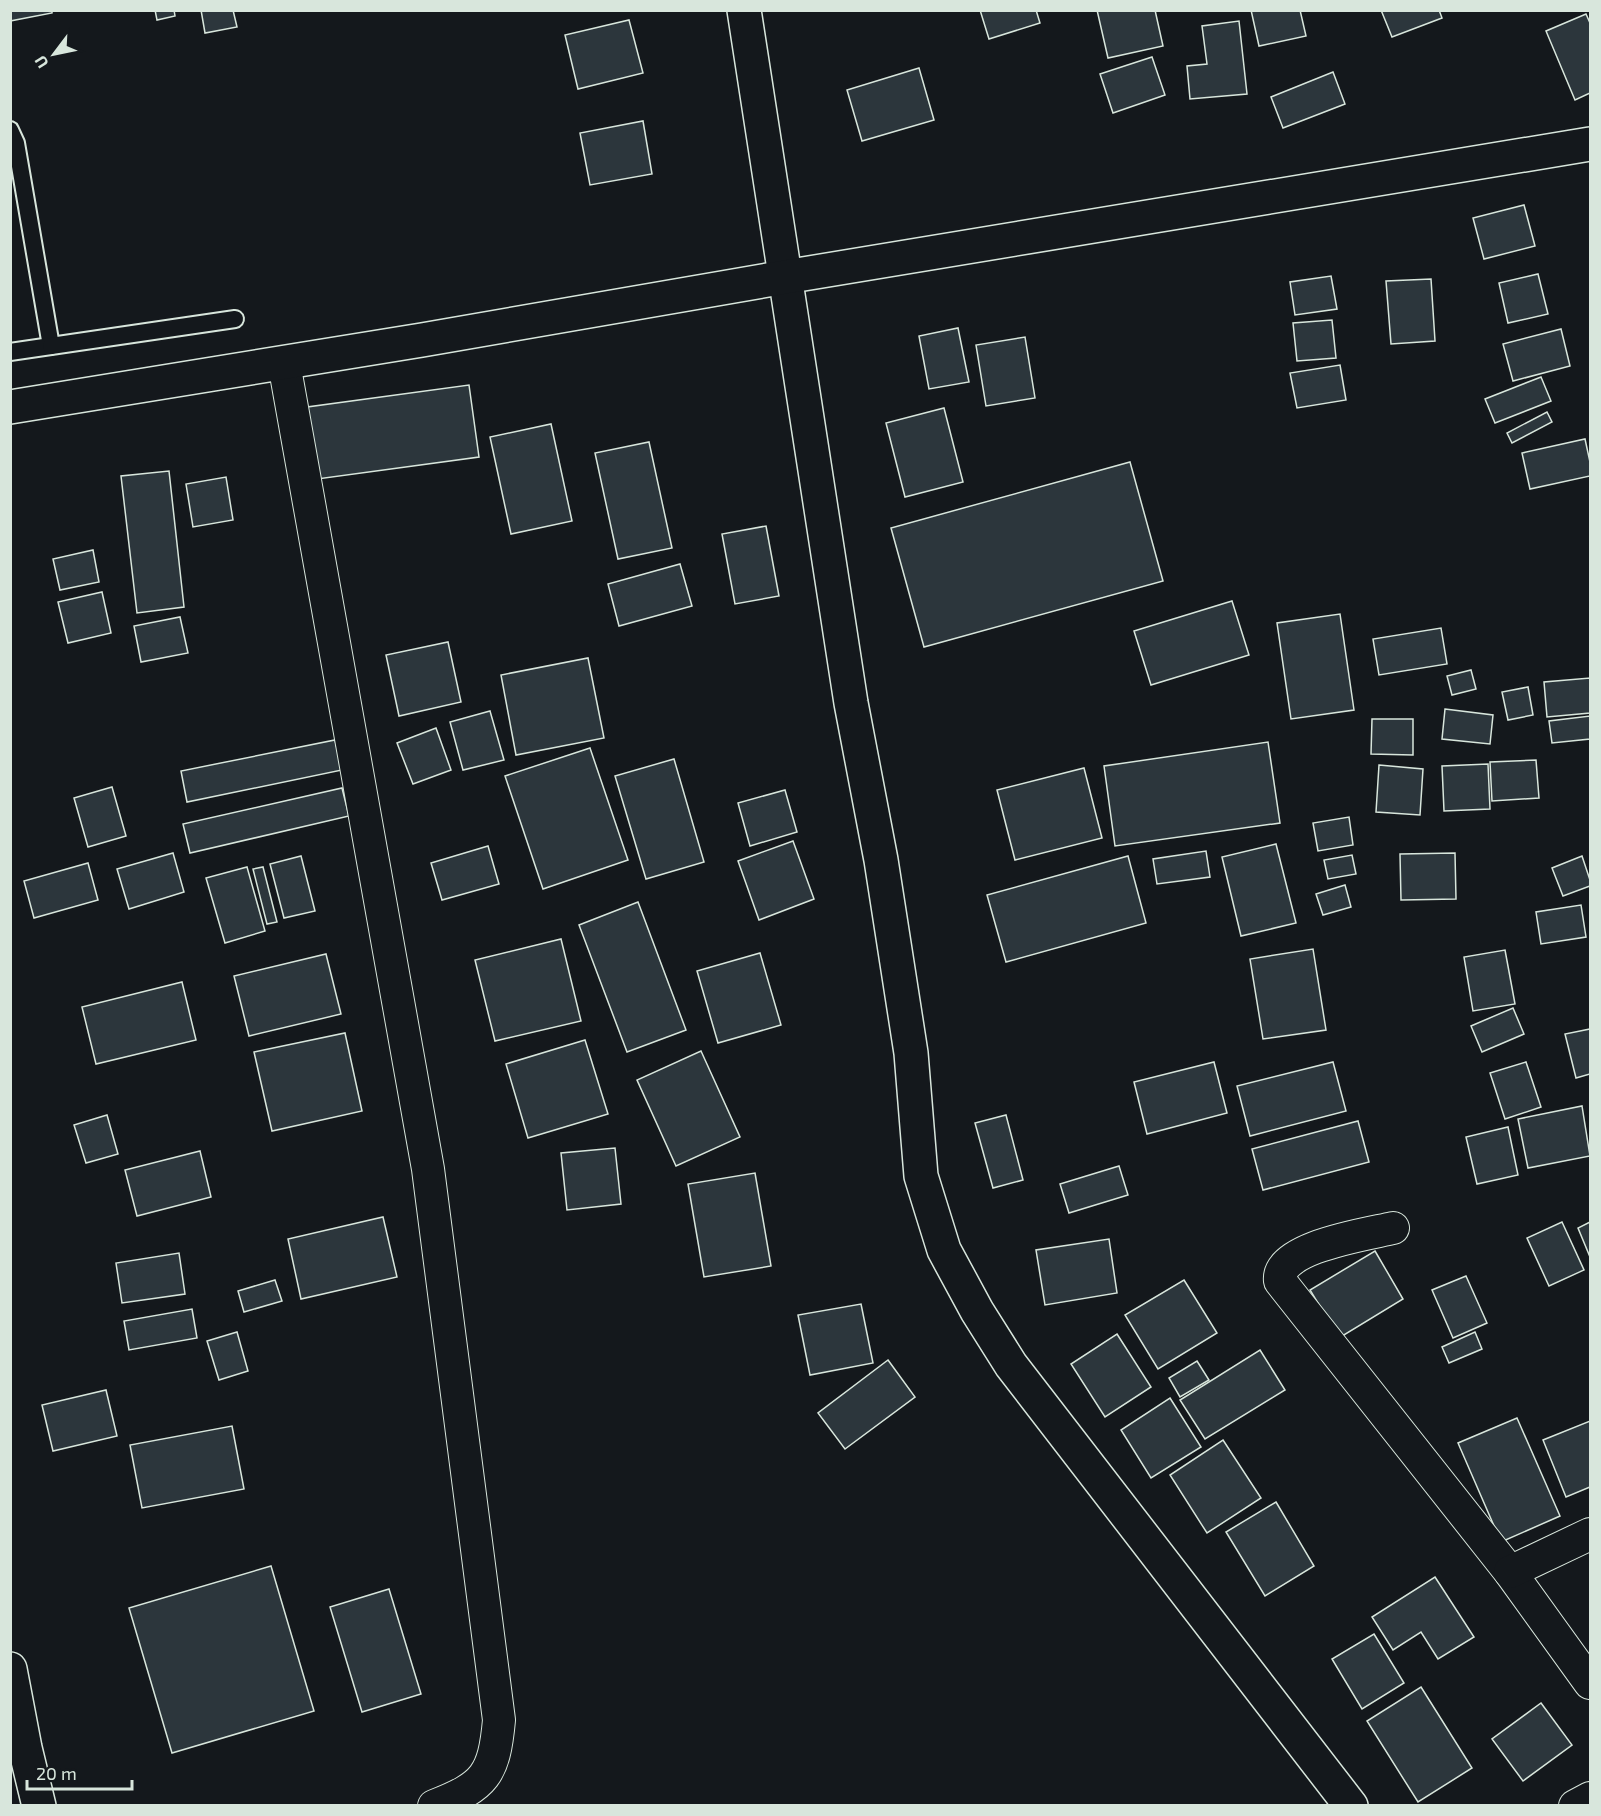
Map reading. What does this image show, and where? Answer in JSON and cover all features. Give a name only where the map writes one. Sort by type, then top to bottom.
[{"type":"street","points":[[744,10],[851,704],[881,860],[909,1042],[921,1176],[944,1250],[977,1311],[1011,1365],[1351,1806]]},
{"type":"street","points":[[10,407],[1590,144]]},
{"type":"street","points":[[285,363],[428,1169],[499,1720],[496,1752],[485,1777],[464,1794],[434,1806]]},
{"type":"street","points":[[1393,1228],[1309,1249],[1289,1261],[1282,1270],[1280,1281],[1510,1572],[1590,1683]]},
{"type":"street","points":[[1510,1572],[1590,1534]]},
{"type":"street","points":[[10,1670],[39,1806]]},
{"type":"street","points":[[1575,1806],[1590,1798]]},
{"type":"lane","points":[[10,130],[16,143],[51,346]]},
{"type":"lane","points":[[10,352],[235,319]]},
{"type":"building","points":[[10,10],[52,10],[52,13],[10,21]]},
{"type":"building","points":[[155,10],[174,10],[175,16],[157,20]]},
{"type":"building","points":[[201,10],[233,10],[237,27],[205,33]]},
{"type":"building","points":[[980,10],[1036,10],[1040,23],[989,39]]},
{"type":"building","points":[[1097,10],[1155,10],[1163,46],[1108,58]]},
{"type":"building","points":[[1251,10],[1300,10],[1306,36],[1259,46]]},
{"type":"building","points":[[1381,10],[1439,10],[1442,18],[1392,37]]},
{"type":"building","points":[[1586,14],[1590,23],[1590,93],[1575,100],[1546,31]]},
{"type":"building","points":[[629,20],[643,73],[578,89],[565,35]]},
{"type":"building","points":[[1239,21],[1247,94],[1190,99],[1187,66],[1207,64],[1202,26]]},
{"type":"building","points":[[1152,57],[1165,95],[1113,113],[1100,74]]},
{"type":"building","points":[[919,68],[934,120],[862,141],[847,90]]},
{"type":"building","points":[[1333,72],[1345,104],[1283,128],[1271,97]]},
{"type":"building","points":[[643,121],[652,174],[590,185],[580,133]]},
{"type":"building","points":[[1524,205],[1535,246],[1484,259],[1473,218]]},
{"type":"building","points":[[1538,274],[1548,314],[1508,323],[1499,283]]},
{"type":"building","points":[[1331,276],[1337,309],[1295,315],[1290,282]]},
{"type":"building","points":[[1431,279],[1435,341],[1391,344],[1386,281]]},
{"type":"building","points":[[1332,320],[1336,358],[1297,361],[1293,323]]},
{"type":"building","points":[[958,328],[969,382],[929,389],[919,336]]},
{"type":"building","points":[[1561,329],[1570,366],[1513,381],[1503,344]]},
{"type":"building","points":[[1025,337],[1035,398],[986,406],[976,345]]},
{"type":"building","points":[[1340,365],[1346,400],[1297,408],[1290,373]]},
{"type":"building","points":[[1541,377],[1551,401],[1495,423],[1485,399]]},
{"type":"building","points":[[469,385],[479,457],[310,480],[300,408]]},
{"type":"building","points":[[944,408],[963,482],[905,497],[886,423]]},
{"type":"building","points":[[1547,412],[1552,422],[1512,443],[1507,433]]},
{"type":"building","points":[[551,424],[572,521],[511,534],[490,437]]},
{"type":"building","points":[[1585,439],[1590,462],[1590,476],[1530,489],[1522,453]]},
{"type":"building","points":[[649,442],[672,548],[618,559],[595,453]]},
{"type":"building","points":[[1130,462],[1163,581],[924,647],[891,528]]},
{"type":"building","points":[[169,471],[184,607],[137,613],[121,476]]},
{"type":"building","points":[[226,477],[233,520],[193,527],[186,484]]},
{"type":"building","points":[[766,526],[779,596],[735,604],[722,534]]},
{"type":"building","points":[[93,550],[99,582],[60,590],[53,559]]},
{"type":"building","points":[[680,564],[692,606],[619,626],[608,584]]},
{"type":"building","points":[[102,592],[111,633],[68,643],[58,602]]},
{"type":"building","points":[[1232,601],[1249,655],[1151,685],[1134,631]]},
{"type":"building","points":[[1340,614],[1354,710],[1291,719],[1277,623]]},
{"type":"building","points":[[180,617],[188,653],[141,662],[134,626]]},
{"type":"building","points":[[1441,628],[1447,664],[1379,675],[1373,639]]},
{"type":"building","points":[[448,642],[461,702],[399,716],[386,655]]},
{"type":"building","points":[[588,658],[604,738],[516,755],[501,675]]},
{"type":"building","points":[[1471,670],[1476,689],[1452,695],[1447,676]]},
{"type":"building","points":[[1590,678],[1590,713],[1547,717],[1544,682]]},
{"type":"building","points":[[1528,687],[1533,715],[1508,720],[1502,692]]},
{"type":"building","points":[[1445,709],[1493,715],[1490,744],[1442,739]]},
{"type":"building","points":[[490,711],[504,760],[463,770],[450,722]]},
{"type":"building","points":[[1590,716],[1590,739],[1552,743],[1549,721]]},
{"type":"building","points":[[1372,719],[1413,719],[1413,755],[1371,754]]},
{"type":"building","points":[[436,728],[451,770],[413,784],[397,743]]},
{"type":"building","points":[[335,740],[342,770],[187,802],[181,771]]},
{"type":"building","points":[[1268,742],[1280,823],[1115,846],[1104,766]]},
{"type":"building","points":[[590,748],[628,860],[543,889],[505,776]]},
{"type":"building","points":[[674,759],[704,862],[646,879],[615,776]]},
{"type":"building","points":[[1536,760],[1539,798],[1492,801],[1490,762]]},
{"type":"building","points":[[1488,764],[1490,809],[1444,811],[1442,766]]},
{"type":"building","points":[[1379,765],[1423,769],[1420,815],[1376,812]]},
{"type":"building","points":[[1084,768],[1102,838],[1015,860],[997,790]]},
{"type":"building","points":[[112,787],[126,836],[88,847],[74,798]]},
{"type":"building","points":[[342,788],[349,816],[190,853],[183,824]]},
{"type":"building","points":[[785,790],[797,832],[750,846],[738,803]]},
{"type":"building","points":[[1349,817],[1353,845],[1318,851],[1313,823]]},
{"type":"building","points":[[793,841],[814,899],[759,920],[738,861]]},
{"type":"building","points":[[1276,844],[1296,923],[1241,936],[1222,857]]},
{"type":"building","points":[[488,846],[499,884],[442,900],[431,863]]},
{"type":"building","points":[[1206,851],[1210,877],[1157,884],[1153,859]]},
{"type":"building","points":[[173,853],[184,892],[129,909],[117,869]]},
{"type":"building","points":[[1455,853],[1456,899],[1401,900],[1400,854]]},
{"type":"building","points":[[1352,855],[1356,874],[1328,879],[1324,860]]},
{"type":"building","points":[[301,856],[315,911],[284,918],[270,864]]},
{"type":"building","points":[[1128,856],[1146,923],[1006,962],[987,895]]},
{"type":"building","points":[[1582,856],[1590,886],[1563,896],[1552,868]]},
{"type":"building","points":[[88,863],[98,900],[34,918],[24,881]]},
{"type":"building","points":[[247,867],[265,931],[225,943],[206,878]]},
{"type":"building","points":[[263,867],[277,922],[267,924],[253,869]]},
{"type":"building","points":[[1345,885],[1351,907],[1323,915],[1316,894]]},
{"type":"building","points":[[638,902],[686,1030],[627,1052],[579,925]]},
{"type":"building","points":[[1581,905],[1586,937],[1541,944],[1536,912]]},
{"type":"building","points":[[561,939],[581,1021],[495,1041],[475,960]]},
{"type":"building","points":[[1313,949],[1326,1030],[1263,1039],[1250,959]]},
{"type":"building","points":[[1505,950],[1515,1004],[1473,1011],[1464,957]]},
{"type":"building","points":[[760,953],[781,1025],[718,1043],[697,971]]},
{"type":"building","points":[[326,954],[341,1014],[249,1036],[234,976]]},
{"type":"building","points":[[182,982],[196,1040],[96,1064],[82,1007]]},
{"type":"building","points":[[1513,1008],[1524,1034],[1482,1052],[1471,1026]]},
{"type":"building","points":[[1590,1029],[1590,1074],[1576,1078],[1565,1034]]},
{"type":"building","points":[[345,1033],[362,1111],[272,1131],[254,1052]]},
{"type":"building","points":[[585,1040],[608,1114],[528,1138],[506,1064]]},
{"type":"building","points":[[701,1051],[740,1137],[676,1166],[637,1080]]},
{"type":"building","points":[[1214,1062],[1227,1113],[1147,1134],[1134,1082]]},
{"type":"building","points":[[1333,1062],[1346,1111],[1250,1136],[1237,1086]]},
{"type":"building","points":[[1526,1062],[1541,1107],[1505,1119],[1490,1073]]},
{"type":"building","points":[[1582,1106],[1590,1156],[1528,1168],[1518,1119]]},
{"type":"building","points":[[107,1115],[118,1154],[86,1163],[74,1125]]},
{"type":"building","points":[[1006,1115],[1023,1180],[993,1188],[975,1123]]},
{"type":"building","points":[[1358,1121],[1369,1162],[1263,1190],[1252,1149]]},
{"type":"building","points":[[1508,1127],[1518,1175],[1477,1184],[1466,1137]]},
{"type":"building","points":[[615,1148],[621,1204],[567,1210],[561,1153]]},
{"type":"building","points":[[200,1151],[211,1197],[137,1216],[125,1170]]},
{"type":"building","points":[[1119,1166],[1128,1195],[1069,1213],[1060,1184]]},
{"type":"building","points":[[755,1173],[771,1266],[704,1277],[688,1184]]},
{"type":"building","points":[[383,1217],[397,1277],[301,1299],[288,1239]]},
{"type":"building","points":[[1562,1222],[1584,1270],[1549,1286],[1527,1238]]},
{"type":"building","points":[[1590,1222],[1590,1257],[1578,1228]]},
{"type":"building","points":[[1109,1239],[1117,1293],[1045,1305],[1036,1250]]},
{"type":"building","points":[[1375,1251],[1403,1299],[1339,1338],[1310,1290]]},
{"type":"building","points":[[179,1253],[185,1294],[122,1303],[116,1263]]},
{"type":"building","points":[[1466,1276],[1487,1323],[1453,1338],[1432,1290]]},
{"type":"building","points":[[275,1280],[282,1301],[244,1312],[238,1291]]},
{"type":"building","points":[[1184,1280],[1217,1333],[1158,1369],[1125,1315]]},
{"type":"building","points":[[861,1304],[873,1363],[810,1375],[798,1315]]},
{"type":"building","points":[[192,1309],[197,1338],[129,1350],[124,1321]]},
{"type":"building","points":[[237,1332],[248,1371],[219,1380],[207,1341]]},
{"type":"building","points":[[1475,1332],[1482,1349],[1449,1363],[1442,1347]]},
{"type":"building","points":[[1117,1334],[1151,1387],[1105,1417],[1071,1364]]},
{"type":"building","points":[[1260,1350],[1285,1390],[1205,1439],[1180,1400]]},
{"type":"building","points":[[888,1360],[915,1397],[845,1449],[818,1413]]},
{"type":"building","points":[[1197,1361],[1209,1380],[1180,1397],[1169,1378]]},
{"type":"building","points":[[106,1390],[117,1436],[53,1451],[42,1405]]},
{"type":"building","points":[[1170,1398],[1201,1447],[1151,1478],[1121,1430]]},
{"type":"building","points":[[1517,1418],[1560,1516],[1501,1542],[1458,1443]]},
{"type":"building","points":[[1590,1421],[1590,1487],[1566,1497],[1543,1440]]},
{"type":"building","points":[[232,1426],[244,1489],[142,1508],[130,1445]]},
{"type":"building","points":[[1223,1440],[1261,1498],[1207,1533],[1170,1475]]},
{"type":"building","points":[[1276,1502],[1314,1566],[1265,1596],[1226,1532]]},
{"type":"building","points":[[271,1566],[314,1711],[172,1753],[129,1608]]},
{"type":"building","points":[[1435,1577],[1474,1637],[1438,1659],[1421,1632],[1393,1650],[1372,1617]]},
{"type":"building","points":[[389,1589],[421,1694],[362,1712],[330,1607]]},
{"type":"building","points":[[1374,1634],[1404,1683],[1362,1709],[1332,1659]]},
{"type":"building","points":[[1421,1687],[1472,1768],[1418,1802],[1367,1721]]},
{"type":"building","points":[[1541,1703],[1572,1745],[1523,1781],[1492,1739]]}]
